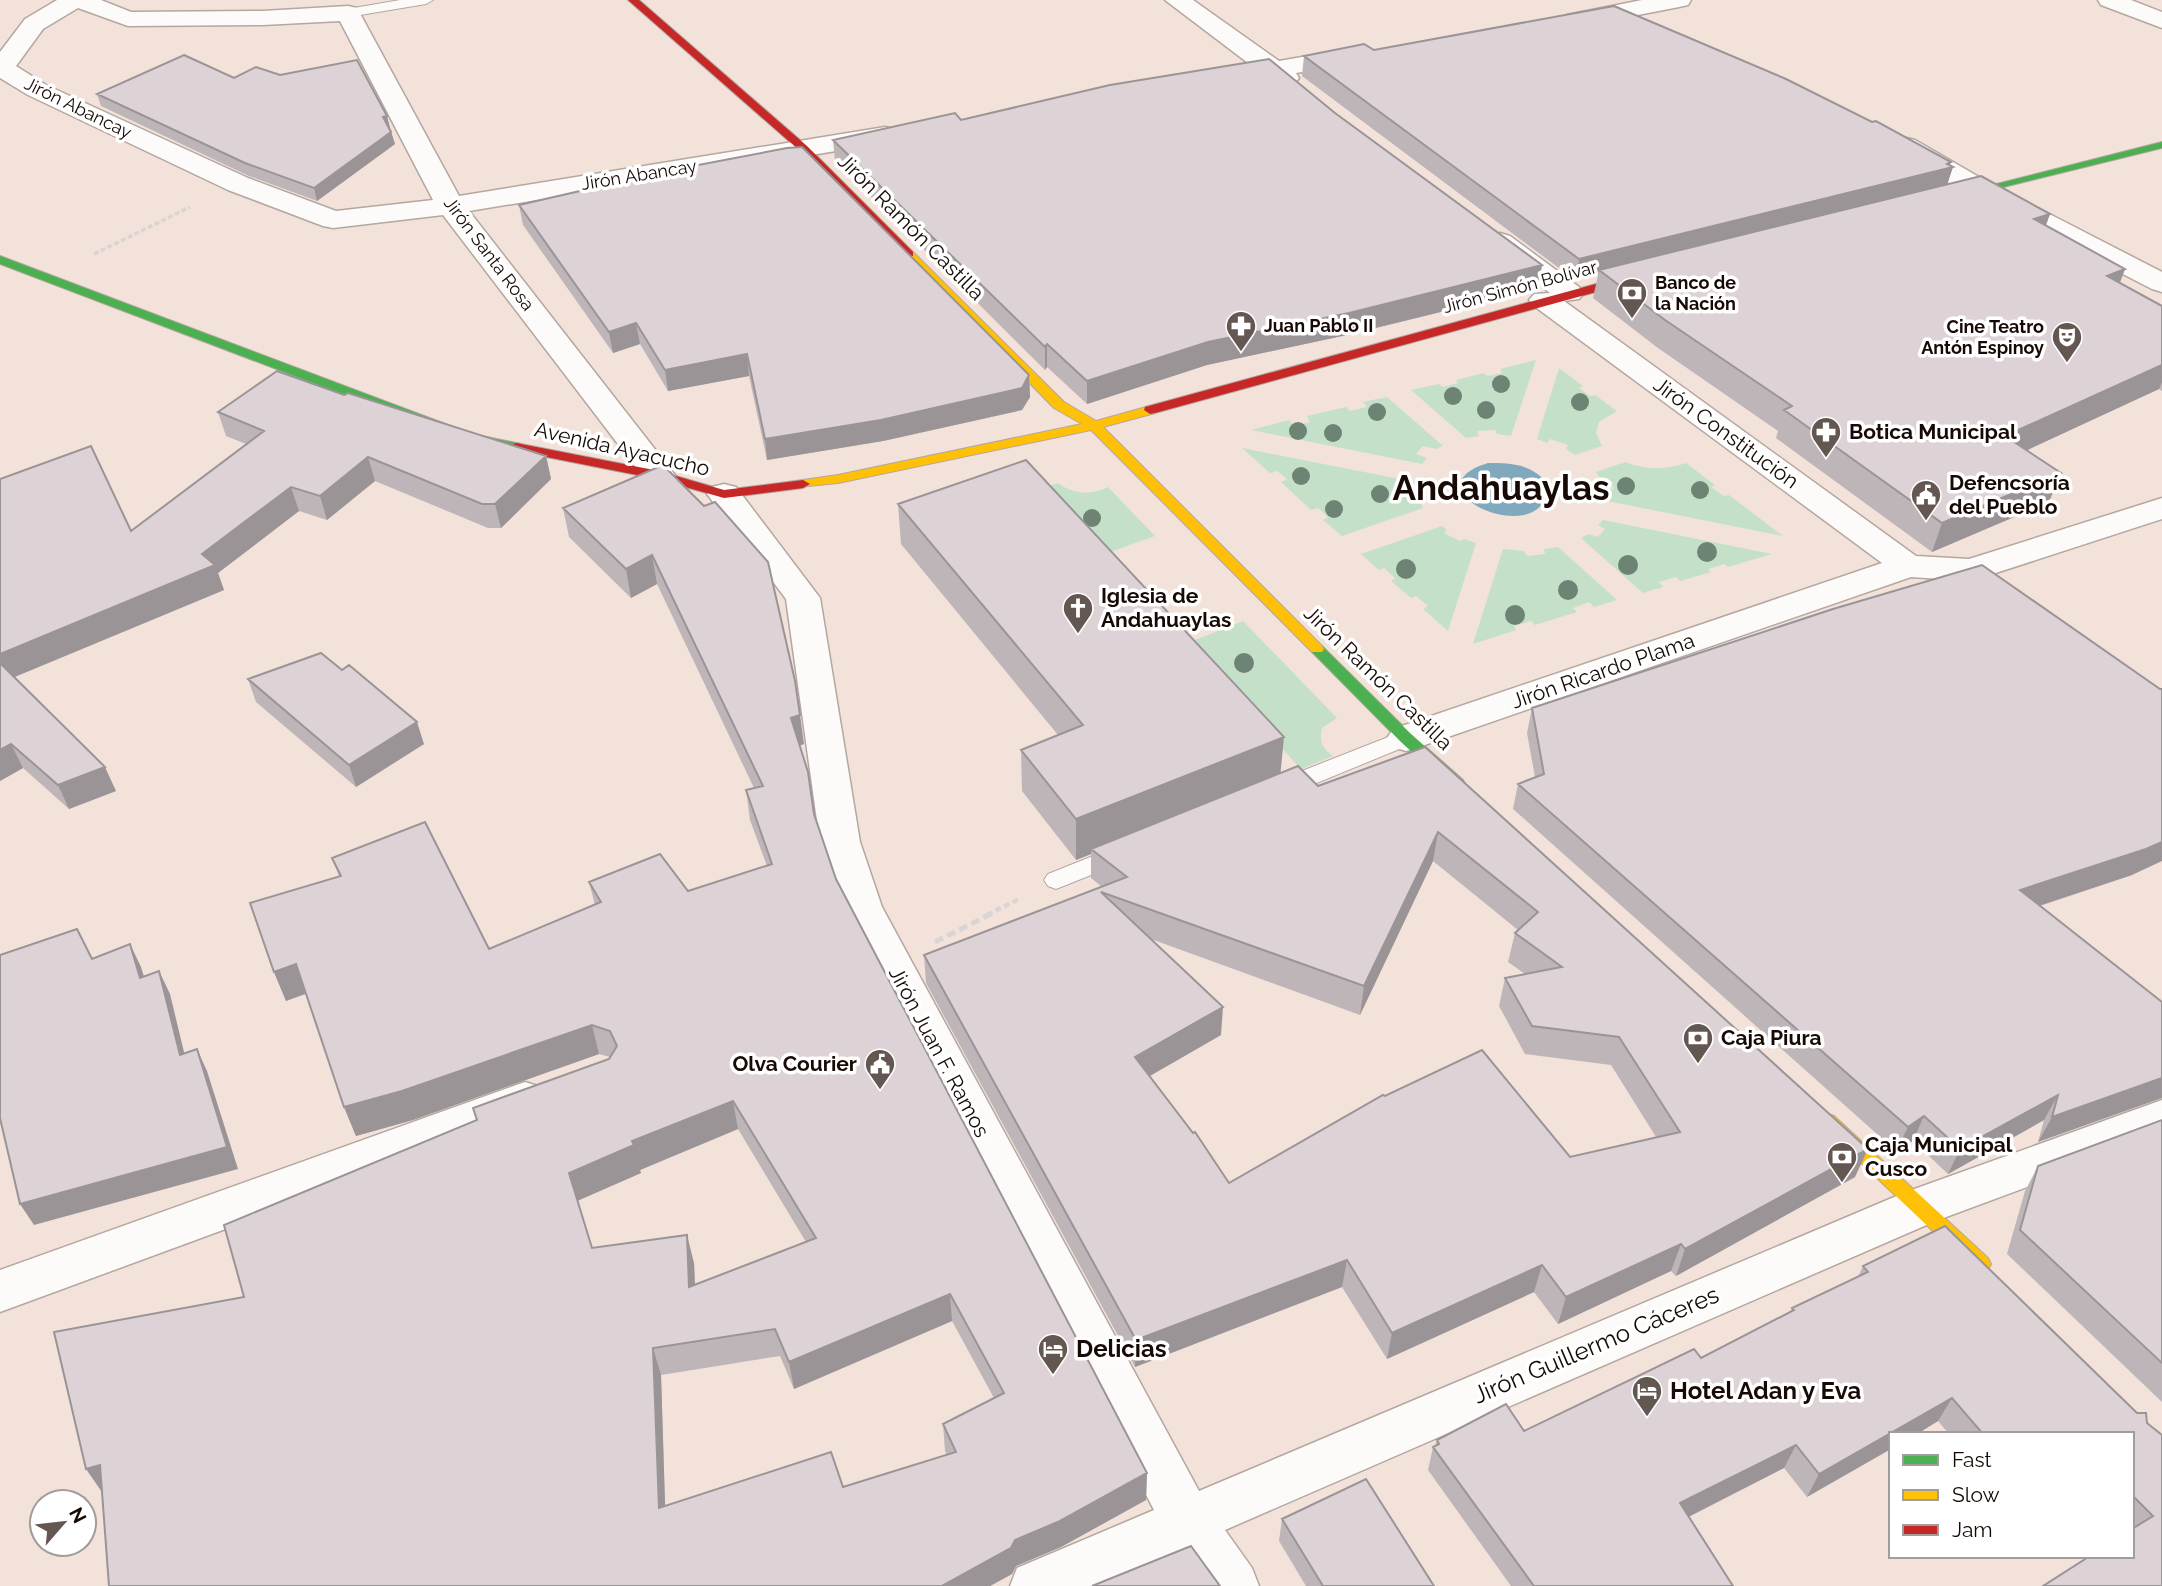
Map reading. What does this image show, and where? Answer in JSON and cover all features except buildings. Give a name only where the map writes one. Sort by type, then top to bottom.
[{"type":"street","points":[[0,67],[34,24],[74,0]]},
{"type":"street","points":[[79,0],[128,19],[263,18],[348,13]]},
{"type":"street","name":"Jirón Ramón Castilla","points":[[633,0],[803,148],[1059,405],[1094,425],[1406,738],[1468,794]]},
{"type":"street","points":[[1177,0],[1304,94]]},
{"type":"street","points":[[1546,25],[1614,15],[1679,0]]},
{"type":"street","points":[[2110,0],[2162,21]]},
{"type":"street","name":"Jirón Santa Rosa","points":[[348,13],[450,206],[659,475]]},
{"type":"street","points":[[1614,15],[1652,31]]},
{"type":"street","points":[[1208,81],[1384,51]]},
{"type":"street","name":"Jirón Abancay","points":[[0,67],[37,90],[238,184],[333,220],[450,206],[911,130]]},
{"type":"street","points":[[1888,136],[1981,190],[2162,283]]},
{"type":"street","points":[[1928,203],[2162,145]]},
{"type":"street","name":"Jirón Constitución","points":[[1483,229],[1556,297],[1908,566]]},
{"type":"street","name":"Avenida Ayacucho","points":[[0,260],[468,437],[659,475],[724,494],[838,479],[1094,425]]},
{"type":"street","name":"Jirón Simón Bolívar","points":[[1094,425],[1662,270]]},
{"type":"street","name":"Jirón Juan F. Ramos","points":[[724,494],[803,598],[840,842],[862,907],[1187,1520],[1233,1586]]},
{"type":"street","name":"Jirón Ricardo Plama","points":[[1406,738],[1908,566],[1971,570],[2162,508]]},
{"type":"street","points":[[1971,570],[2005,593]]},
{"type":"street","points":[[0,1291],[560,1087]]},
{"type":"street","points":[[1818,1112],[1992,1274]]},
{"type":"street","name":"Jirón Guillermo Cáceres","points":[[1036,1586],[1922,1206],[2162,1118]]},
{"type":"lane","points":[[348,13],[426,0]]},
{"type":"lane","name":"Jirón Ricardo Plama","points":[[1256,799],[1406,738]]},
{"type":"lane","points":[[1056,880],[1143,844]]},
{"type":"path","points":[[47,277],[238,184]]},
{"type":"path","points":[[892,964],[1056,880]]},
{"type":"green space","points":[[1536,360],[1511,436],[1497,434],[1495,430],[1477,431],[1479,436],[1466,438],[1411,390],[1439,384],[1443,387],[1458,383],[1456,380],[1483,373],[1488,376],[1502,373],[1500,369]]},
{"type":"green space","points":[[1559,368],[1583,386],[1579,388],[1590,396],[1595,395],[1617,411],[1599,422],[1596,433],[1602,446],[1575,455],[1566,449],[1568,445],[1550,439],[1547,443],[1537,439]]},
{"type":"green space","points":[[1387,397],[1443,446],[1436,449],[1423,446],[1416,454],[1427,458],[1422,464],[1251,430],[1289,420],[1294,426],[1310,422],[1307,416],[1346,407],[1350,411],[1367,407],[1363,402]]},
{"type":"green space","points":[[1242,448],[1415,482],[1414,489],[1408,490],[1412,500],[1419,500],[1423,508],[1342,536],[1323,520],[1328,517],[1318,508],[1311,510],[1281,482],[1287,479],[1277,471],[1270,473]]},
{"type":"green space","points":[[1625,462],[1656,468],[1686,463],[1715,485],[1711,487],[1724,496],[1729,495],[1783,536],[1607,501],[1608,490],[1614,489],[1607,478],[1600,479],[1596,472]]},
{"type":"green space","points":[[1058,483],[1070,490],[1082,492],[1095,492],[1108,487],[1155,536],[1099,556],[1037,490]]},
{"type":"green space","points":[[1603,520],[1772,554],[1728,567],[1724,564],[1708,569],[1711,572],[1680,581],[1676,577],[1659,582],[1663,587],[1643,593],[1581,538],[1589,534],[1598,537],[1605,529],[1598,525]]},
{"type":"green space","points":[[1442,526],[1447,530],[1444,533],[1460,541],[1464,539],[1476,543],[1448,631],[1423,609],[1428,606],[1416,596],[1411,598],[1391,581],[1395,578],[1384,568],[1379,570],[1361,554]]},
{"type":"green space","points":[[1558,547],[1617,600],[1594,607],[1589,602],[1573,608],[1577,612],[1535,625],[1531,621],[1514,626],[1516,630],[1473,644],[1503,549],[1524,551],[1527,556],[1545,554],[1544,549]]},
{"type":"green space","points":[[1243,621],[1337,718],[1322,728],[1321,733],[1322,744],[1333,756],[1301,769],[1185,644]]},
{"type":"water","points":[[1488,463],[1519,465],[1536,473],[1543,479],[1548,491],[1543,503],[1532,512],[1509,516],[1493,513],[1468,499],[1461,490],[1462,480],[1470,471]]},
{"type":"traffic: fast","points":[[1947,198],[2162,145]]},
{"type":"traffic: fast","points":[[0,260],[468,437],[516,447]]},
{"type":"traffic: fast","points":[[1317,649],[1406,738],[1457,784]]},
{"type":"traffic: slow","points":[[909,254],[1059,405],[1094,425],[1317,649]]},
{"type":"traffic: slow","points":[[803,484],[1094,425],[1150,410]]},
{"type":"traffic: slow","points":[[1828,1121],[1981,1264]]},
{"type":"traffic: jam","points":[[633,0],[803,148],[909,254]]},
{"type":"traffic: jam","points":[[1150,410],[1647,274]]},
{"type":"traffic: jam","points":[[516,447],[659,475],[724,494],[803,484]]},
{"type":"place","name":"Banco de la Nación","points":[[1632,320]]},
{"type":"place","name":"Juan Pablo II","points":[[1241,353]]},
{"type":"place","name":"Cine Teatro Antón Espinoy","points":[[2067,364]]},
{"type":"place","name":"Botica Municipal","points":[[1826,459]]},
{"type":"place","name":"Defencsoría del Pueblo","points":[[1926,522]]},
{"type":"place","name":"Iglesia de Andahuaylas","points":[[1078,635]]},
{"type":"place","name":"Caja Piura","points":[[1698,1065]]},
{"type":"place","name":"Olva Courier","points":[[880,1091]]},
{"type":"place","name":"Caja Municipal Cusco","points":[[1842,1184]]},
{"type":"place","name":"Delicias","points":[[1053,1376]]},
{"type":"place","name":"Hotel Adan y Eva","points":[[1647,1418]]},
{"type":"district","name":"Andahuaylas","points":[[1501,488]]}]
